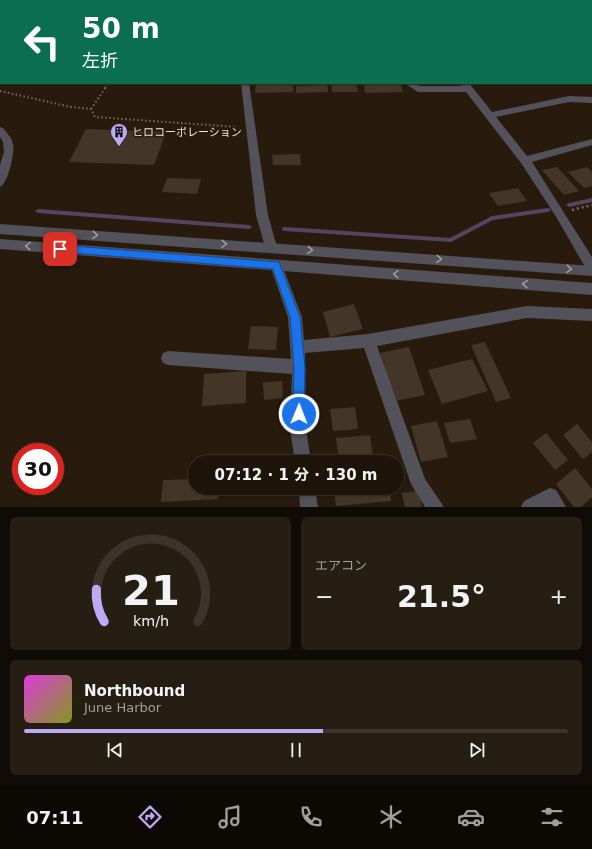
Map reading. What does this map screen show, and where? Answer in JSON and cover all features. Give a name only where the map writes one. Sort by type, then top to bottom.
[{"type":"street","points":[[245,84],[262,215],[276,265],[295,317],[299,367],[298,429],[302,455]]},
{"type":"street","points":[[410,84],[418,89],[467,86],[525,160],[559,212],[592,270]]},
{"type":"street","points":[[490,115],[570,99],[592,100]]},
{"type":"street","points":[[0,130],[8,142],[9,152],[0,183]]},
{"type":"street","points":[[525,160],[592,142]]},
{"type":"street","points":[[0,229],[592,270]]},
{"type":"street","points":[[0,244],[592,289]]},
{"type":"street","points":[[298,347],[368,341],[527,312],[592,315]]},
{"type":"street","points":[[368,341],[418,484],[435,507]]},
{"type":"street","points":[[168,358],[299,367]]},
{"type":"street","points":[[308,495],[309,507]]},
{"type":"street","points":[[530,507],[550,496],[557,507]]},
{"type":"path","points":[[91,109],[108,84]]},
{"type":"path","points":[[0,90],[72,107],[91,109]]},
{"type":"path","points":[[91,109],[95,117],[250,128]]},
{"type":"path","points":[[559,212],[592,206]]},
{"type":"building","points":[[256,84],[293,84],[293,92],[255,93]]},
{"type":"building","points":[[327,84],[328,92],[296,93],[296,86]]},
{"type":"building","points":[[331,84],[356,84],[358,92],[332,92]]},
{"type":"building","points":[[401,84],[403,92],[365,93],[364,85]]},
{"type":"building","name":"ヒロコーポレーション","points":[[86,129],[166,132],[154,165],[69,162]]},
{"type":"building","points":[[300,154],[301,165],[273,165],[272,155]]},
{"type":"building","points":[[557,167],[579,191],[564,195],[542,170]]},
{"type":"building","points":[[587,167],[592,172],[592,186],[584,188],[568,172]]},
{"type":"building","points":[[167,178],[201,179],[197,194],[162,192]]},
{"type":"building","points":[[518,188],[527,201],[498,206],[489,193]]},
{"type":"building","points":[[354,304],[363,329],[330,337],[323,312]]},
{"type":"building","points":[[251,326],[278,327],[276,350],[248,349]]},
{"type":"building","points":[[485,342],[511,398],[496,402],[471,345]]},
{"type":"building","points":[[409,347],[425,395],[395,401],[380,353]]},
{"type":"building","points":[[472,359],[488,391],[442,404],[428,370]]},
{"type":"building","points":[[246,371],[246,403],[202,406],[204,374]]},
{"type":"building","points":[[282,381],[283,398],[264,400],[263,382]]},
{"type":"building","points":[[355,407],[358,429],[333,431],[330,409]]},
{"type":"building","points":[[470,419],[477,439],[450,443],[444,423]]},
{"type":"building","points":[[437,421],[448,457],[421,462],[411,426]]},
{"type":"building","points":[[577,424],[592,442],[592,452],[583,459],[563,435]]},
{"type":"building","points":[[546,433],[568,460],[555,470],[533,443]]},
{"type":"building","points":[[370,435],[373,455],[338,455],[336,438]]},
{"type":"building","points":[[575,468],[592,489],[592,497],[581,507],[574,507],[556,484]]},
{"type":"building","points":[[188,479],[188,495],[218,495],[218,499],[161,502],[163,480]]},
{"type":"building","points":[[419,491],[422,507],[405,507],[402,495],[404,495],[404,493]]},
{"type":"building","points":[[335,495],[390,495],[391,501],[336,506]]},
{"type":"waterway","points":[[569,205],[592,200]]},
{"type":"waterway","points":[[285,229],[451,240],[492,218],[548,210]]},
{"type":"waterway","points":[[38,211],[249,227]]},
{"type":"place","name":"ヒロコーポレーション","points":[[119,147]]},
{"type":"route","points":[[60,249],[276,265],[295,317],[299,367],[299,414]]}]
